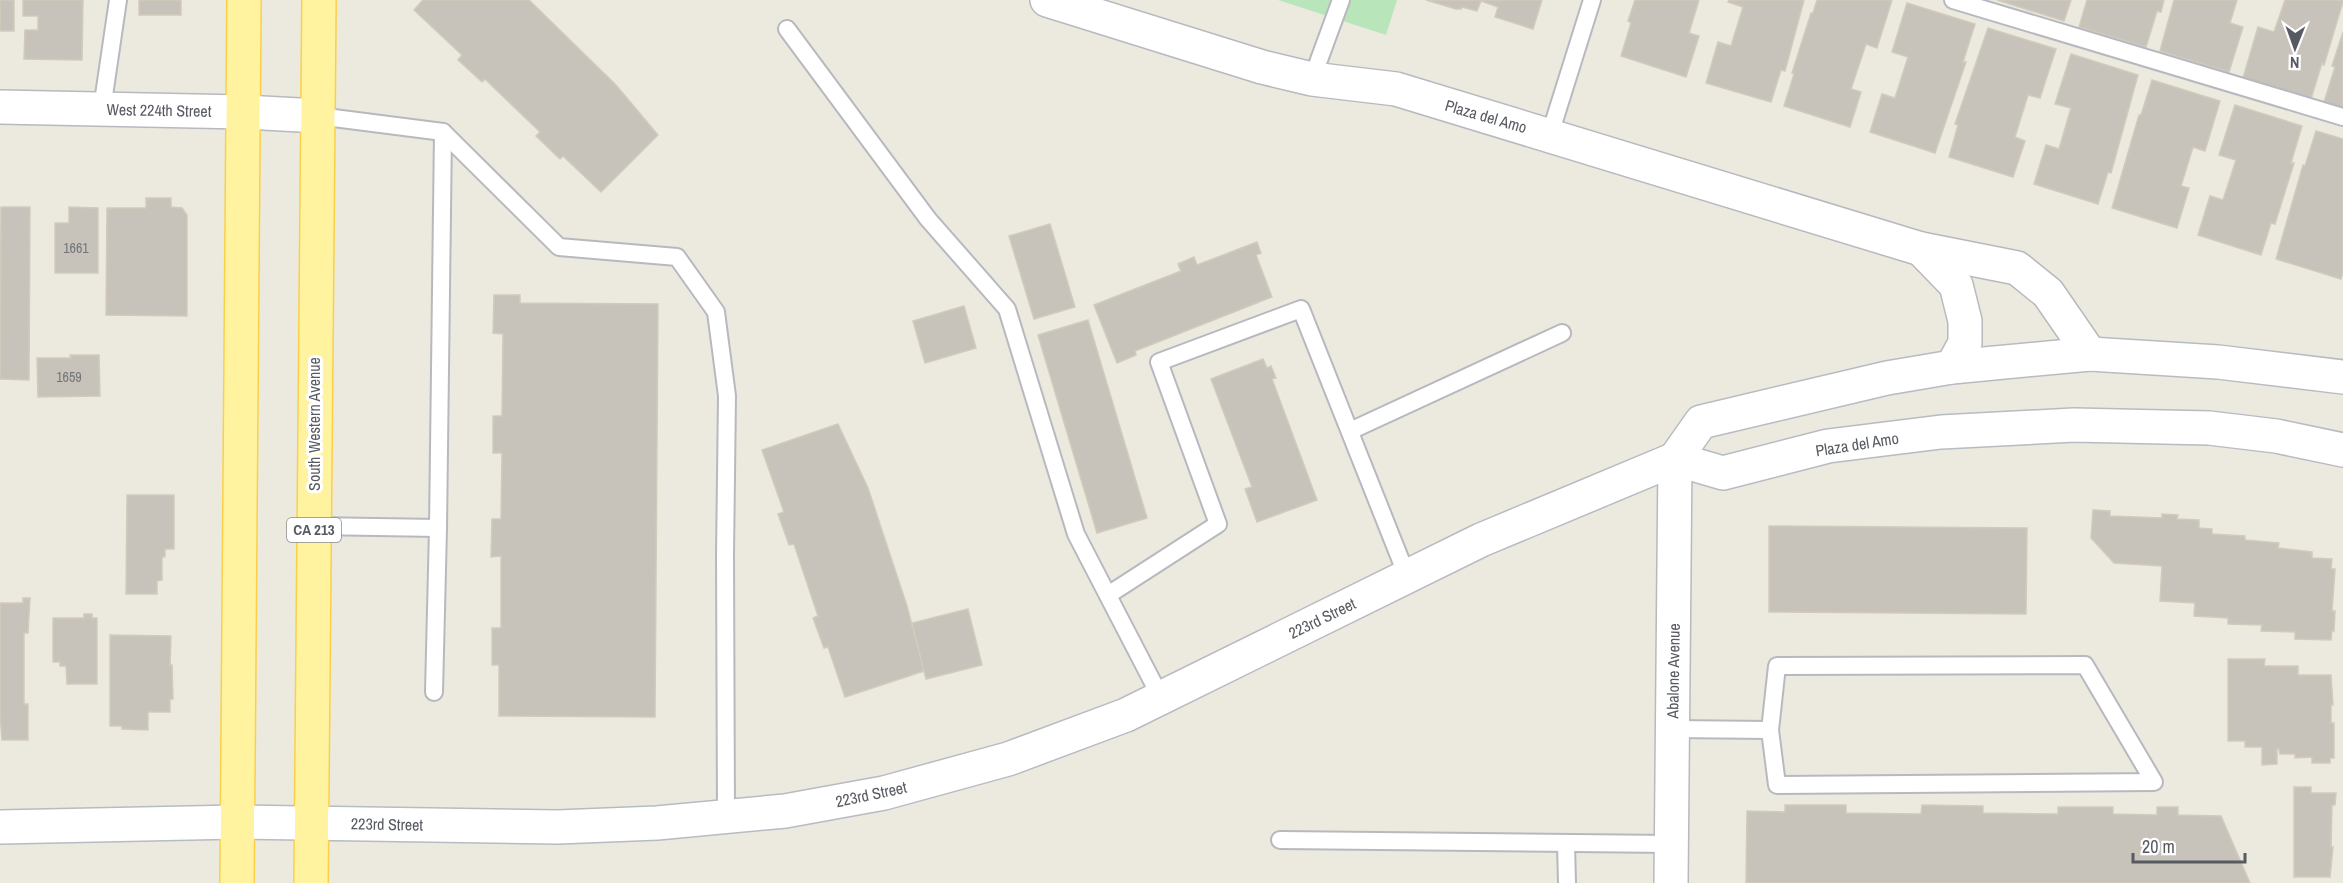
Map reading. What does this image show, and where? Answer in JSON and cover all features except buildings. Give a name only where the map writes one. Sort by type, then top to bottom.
[{"type":"main road","points":[[237,883],[244,0]]},
{"type":"main road","name":"South Western Avenue","points":[[311,883],[319,0]]},
{"type":"main road","name":"Plaza del Amo","points":[[1047,0],[1262,67],[1312,80],[1396,89],[1550,134],[1921,249],[2017,268],[2048,293],[2090,354]]},
{"type":"main road","name":"West 224th Street","points":[[0,107],[243,112],[318,116]]},
{"type":"main road","name":"Plaza del Amo","points":[[1921,249],[1956,285],[1965,321],[1965,343],[1952,367]]},
{"type":"main road","points":[[1675,459],[1701,422],[1887,378],[1952,367],[2090,354],[2218,362],[2343,377]]},
{"type":"main road","name":"Plaza del Amo","points":[[1675,459],[1723,473],[1828,447],[1941,432],[2074,425],[2209,428],[2276,436],[2343,450]]},
{"type":"main road","name":"223rd Street","points":[[0,827],[237,822],[558,826],[657,823],[785,811],[895,790],[1008,759],[1126,716],[1481,540],[1675,459]]},
{"type":"main road","name":"Abalone Avenue","points":[[1671,883],[1675,459]]},
{"type":"lane","points":[[102,109],[118,0]]},
{"type":"lane","points":[[1312,80],[1341,0]]},
{"type":"lane","points":[[1550,134],[1592,0]]},
{"type":"lane","points":[[1953,0],[2343,117]]},
{"type":"lane","points":[[787,29],[928,219],[1007,309],[1076,534],[1161,698]]},
{"type":"lane","points":[[318,116],[443,132],[559,247],[677,257],[716,312],[728,396],[725,555],[726,816]]},
{"type":"lane","points":[[434,692],[443,132]]},
{"type":"lane","points":[[1108,596],[1218,524],[1159,362],[1302,309],[1407,576]]},
{"type":"lane","points":[[1350,431],[1562,333]]},
{"type":"lane","points":[[314,526],[438,528]]},
{"type":"lane","points":[[2085,665],[2154,782],[1777,785],[1770,730],[1777,666],[2085,665]]},
{"type":"lane","points":[[1672,729],[1770,730]]},
{"type":"lane","points":[[1280,840],[1671,844]]},
{"type":"lane","points":[[1566,843],[1567,883]]},
{"type":"green space","points":[[1278,0],[1397,0],[1386,35]]}]
